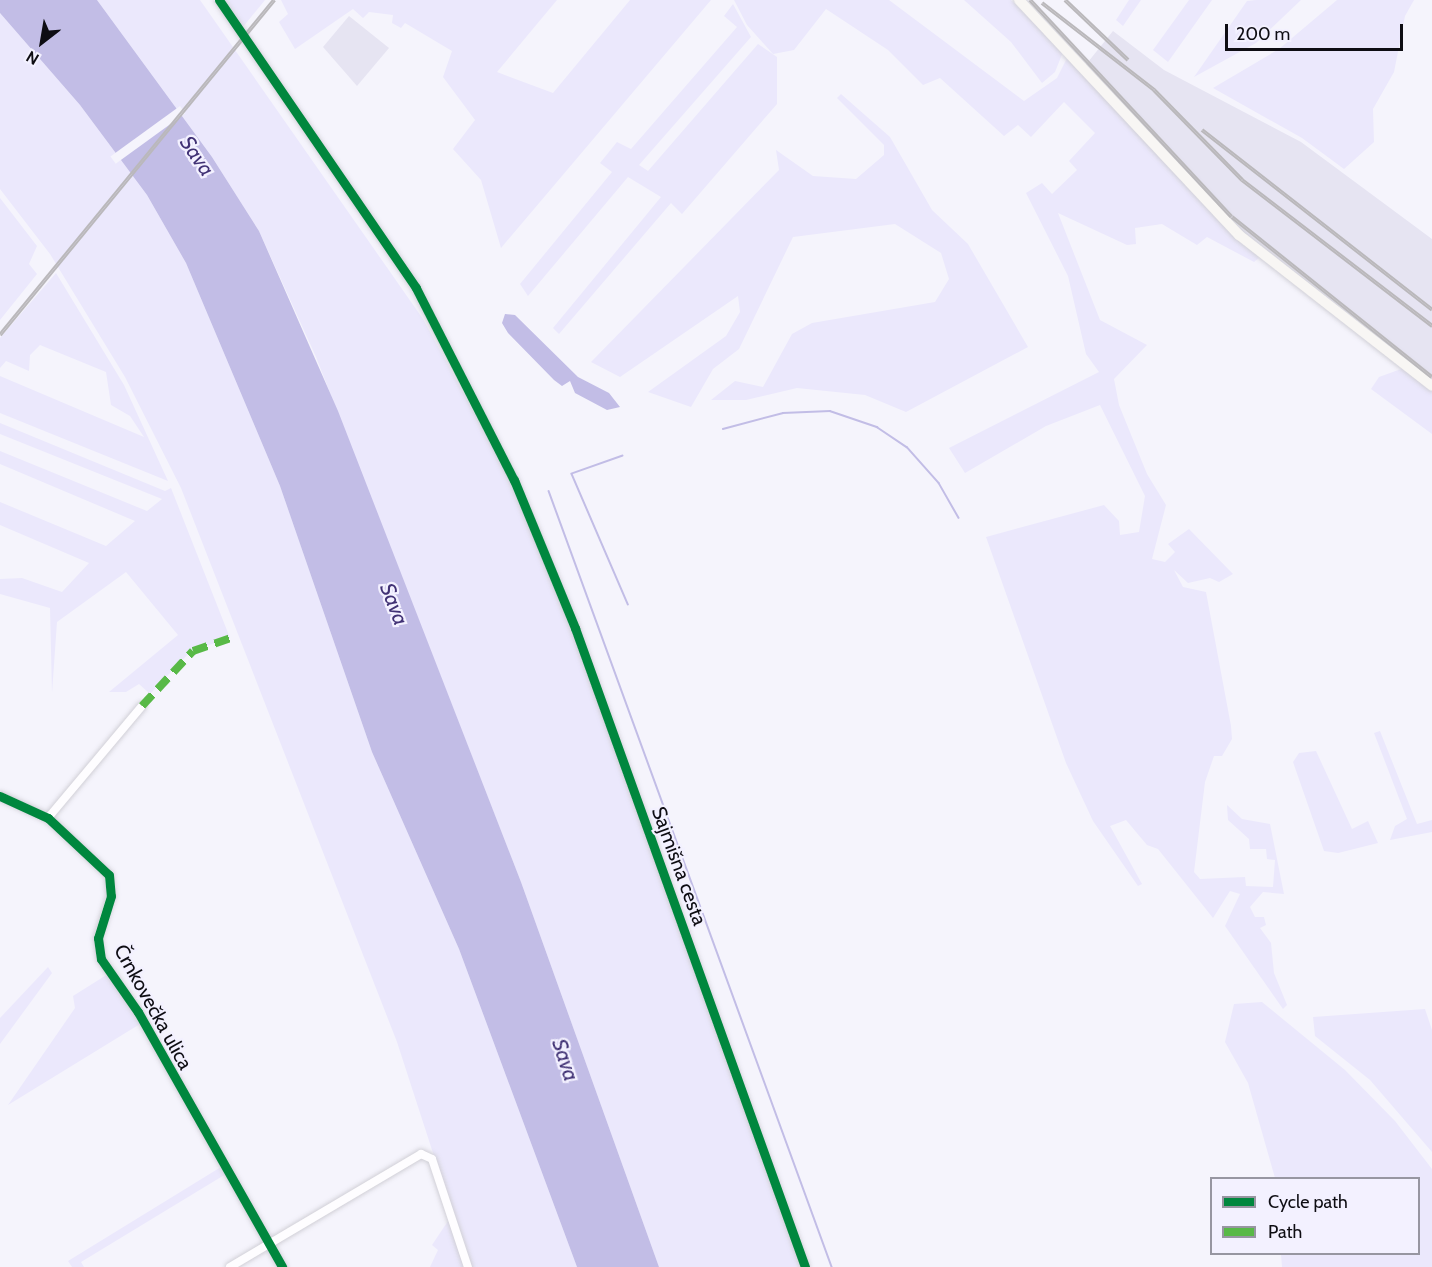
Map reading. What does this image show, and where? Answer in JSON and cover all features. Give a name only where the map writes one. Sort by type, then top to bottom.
[{"type":"main road","points":[[1019,0],[1239,235],[1432,386]]},
{"type":"street","name":"Sajmišna cesta","points":[[219,0],[416,288],[514,480],[575,628],[805,1267]]},
{"type":"street","points":[[48,818],[142,706]]},
{"type":"street","name":"Črnkovečka ulica","points":[[0,796],[48,818],[109,875],[111,896],[98,938],[101,959],[138,1012],[282,1267]]},
{"type":"street","points":[[230,1267],[416,1155],[432,1159],[468,1267]]},
{"type":"shaded area","points":[[97,0],[200,0],[423,319],[509,477],[571,627],[800,1267],[659,1267],[521,882],[316,357],[259,231],[212,157]]},
{"type":"shaded area","points":[[223,0],[265,0],[242,28]]},
{"type":"shaded area","points":[[281,0],[557,0],[497,72],[553,93],[630,0],[711,0],[501,248],[481,180],[453,149],[475,120],[443,77],[452,51],[405,23],[401,28],[392,23],[393,15],[369,12],[363,18],[353,9],[295,49],[279,22],[288,14]]},
{"type":"shaded area","points":[[734,0],[889,0],[1024,101],[1057,78],[1067,58],[1259,258],[1254,262],[1207,237],[1197,245],[1162,224],[1135,228],[1136,244],[1127,245],[1058,213],[1100,320],[1147,345],[1114,379],[1119,405],[1147,474],[1166,505],[1152,559],[1165,562],[1175,552],[1168,544],[1189,529],[1233,574],[1219,582],[1210,578],[1188,583],[1174,570],[1183,587],[1206,592],[1232,739],[1222,756],[1214,756],[1205,782],[1194,872],[1200,879],[1245,877],[1246,886],[1273,887],[1275,860],[1267,859],[1266,849],[1250,849],[1249,839],[1228,820],[1227,805],[1242,819],[1270,824],[1284,894],[1263,892],[1250,907],[1255,917],[1264,917],[1266,925],[1260,928],[1271,943],[1274,973],[1287,1005],[1283,1009],[1225,926],[1240,894],[1230,891],[1213,918],[1158,849],[1147,845],[1126,820],[1110,826],[1142,884],[1138,886],[1093,821],[1066,763],[986,537],[1104,505],[1119,521],[1120,535],[1139,532],[1145,496],[1100,405],[1046,426],[965,473],[949,448],[1099,372],[1086,354],[1068,276],[1026,193],[1042,183],[1052,194],[1077,170],[1069,161],[1095,133],[1064,102],[1031,137],[1018,125],[1004,136],[940,78],[923,85],[888,50],[826,9],[794,50],[773,54],[747,25]]},
{"type":"shaded area","points":[[964,0],[1011,0],[1063,52],[1055,72],[1042,83],[1011,42]]},
{"type":"shaded area","points":[[1129,0],[1141,0],[1123,26],[1116,20]]},
{"type":"shaded area","points":[[1189,0],[1212,0],[1168,62],[1153,50]]},
{"type":"shaded area","points":[[1301,0],[1256,43],[1194,77],[1247,1]]},
{"type":"shaded area","points":[[1337,0],[1414,0],[1405,16],[1394,72],[1373,109],[1374,142],[1344,169],[1302,138],[1213,88],[1279,49]]},
{"type":"shaded area","points":[[733,4],[751,37],[639,165],[648,171],[758,44],[777,57],[777,104],[682,214],[671,203],[559,334],[553,328],[661,197],[628,177],[528,296],[520,284],[612,172],[600,163],[617,142],[631,149],[737,27],[724,16]]},
{"type":"shaded area","points":[[0,13],[80,105],[147,195],[186,263],[280,486],[372,752],[459,949],[577,1267],[470,1267],[397,1042],[181,488],[125,377],[50,254],[0,189]]},
{"type":"shaded area","points":[[349,16],[389,48],[357,86],[323,47]]},
{"type":"shaded area","points":[[1113,31],[1164,70],[1301,142],[1432,239],[1432,383],[1258,248],[1084,67]]},
{"type":"shaded area","points":[[841,94],[890,137],[932,210],[968,244],[1028,347],[906,412],[865,395],[797,388],[746,400],[711,400],[735,381],[763,387],[792,334],[812,323],[935,302],[949,279],[941,253],[895,224],[793,237],[739,349],[713,369],[691,407],[648,392],[726,336],[740,312],[738,296],[620,377],[591,362],[779,170],[776,150],[813,176],[856,179],[884,155],[884,145],[837,98]]},
{"type":"shaded area","points":[[0,198],[37,246],[29,264],[37,274],[0,320]]},
{"type":"shaded area","points":[[56,273],[124,385],[168,481],[0,413],[0,376],[144,437],[130,416],[111,405],[106,372],[40,345],[30,355],[29,371],[6,361],[0,368],[0,338]]},
{"type":"shaded area","points":[[1404,368],[1432,389],[1432,434],[1371,389],[1379,377]]},
{"type":"shaded area","points":[[0,423],[165,491],[171,488],[230,638],[191,651],[150,694],[139,684],[126,692],[109,692],[178,635],[126,572],[57,622],[52,693],[50,608],[0,594],[0,579],[22,578],[62,592],[89,563],[0,525],[0,502],[106,546],[135,521],[0,464],[0,451],[147,511],[162,499],[0,434]]},
{"type":"shaded area","points":[[1380,731],[1417,824],[1432,820],[1432,832],[1390,840],[1395,826],[1407,819],[1374,733]]},
{"type":"shaded area","points":[[1316,751],[1352,829],[1368,821],[1378,843],[1338,853],[1324,851],[1293,762],[1299,753]]},
{"type":"shaded area","points":[[48,967],[52,973],[0,1044],[0,1018]]},
{"type":"shaded area","points":[[108,974],[140,1024],[8,1105],[75,1008],[73,996]]},
{"type":"shaded area","points":[[1262,1002],[1345,1070],[1395,1121],[1432,1169],[1432,1267],[1282,1267],[1281,1255],[1420,1255],[1420,1177],[1275,1177],[1248,1083],[1225,1042],[1234,1004]]},
{"type":"shaded area","points":[[1425,1009],[1432,1030],[1432,1152],[1370,1080],[1315,1036],[1313,1017]]},
{"type":"shaded area","points":[[221,1167],[226,1174],[81,1262],[84,1267],[72,1267],[68,1261]]},
{"type":"shaded area","points":[[450,1218],[465,1267],[430,1267],[438,1250],[432,1245]]},
{"type":"water","name":"Sava","points":[[0,0],[97,0],[212,157],[259,231],[338,411],[521,882],[659,1267],[577,1267],[459,949],[372,752],[280,486],[186,263],[147,195],[80,105],[0,13]]},
{"type":"water","points":[[505,314],[515,315],[578,377],[609,393],[620,407],[607,410],[575,393],[570,381],[562,386],[554,380],[508,333],[502,323]]},
{"type":"pier","points":[[180,106],[185,113],[116,164],[110,157]]},
{"type":"waterway","points":[[723,429],[783,413],[830,411],[877,427],[907,447],[939,483],[959,518]]},
{"type":"waterway","points":[[623,456],[572,474],[628,604]]},
{"type":"waterway","points":[[549,491],[832,1267]]},
{"type":"railway","points":[[0,335],[274,0]]},
{"type":"railway","points":[[1030,0],[1232,217],[1432,377]]},
{"type":"railway","points":[[1065,0],[1128,60]]},
{"type":"railway","points":[[1042,3],[1154,90],[1242,180],[1432,326]]},
{"type":"railway","points":[[1202,130],[1432,310]]},
{"type":"marked path","points":[[142,706],[193,651],[231,638]]},
{"type":"cycle path","points":[[219,0],[416,288],[514,480],[575,628],[805,1267]]},
{"type":"cycle path","points":[[0,796],[48,818],[109,875],[111,896],[98,938],[101,959],[138,1012],[282,1267]]}]
